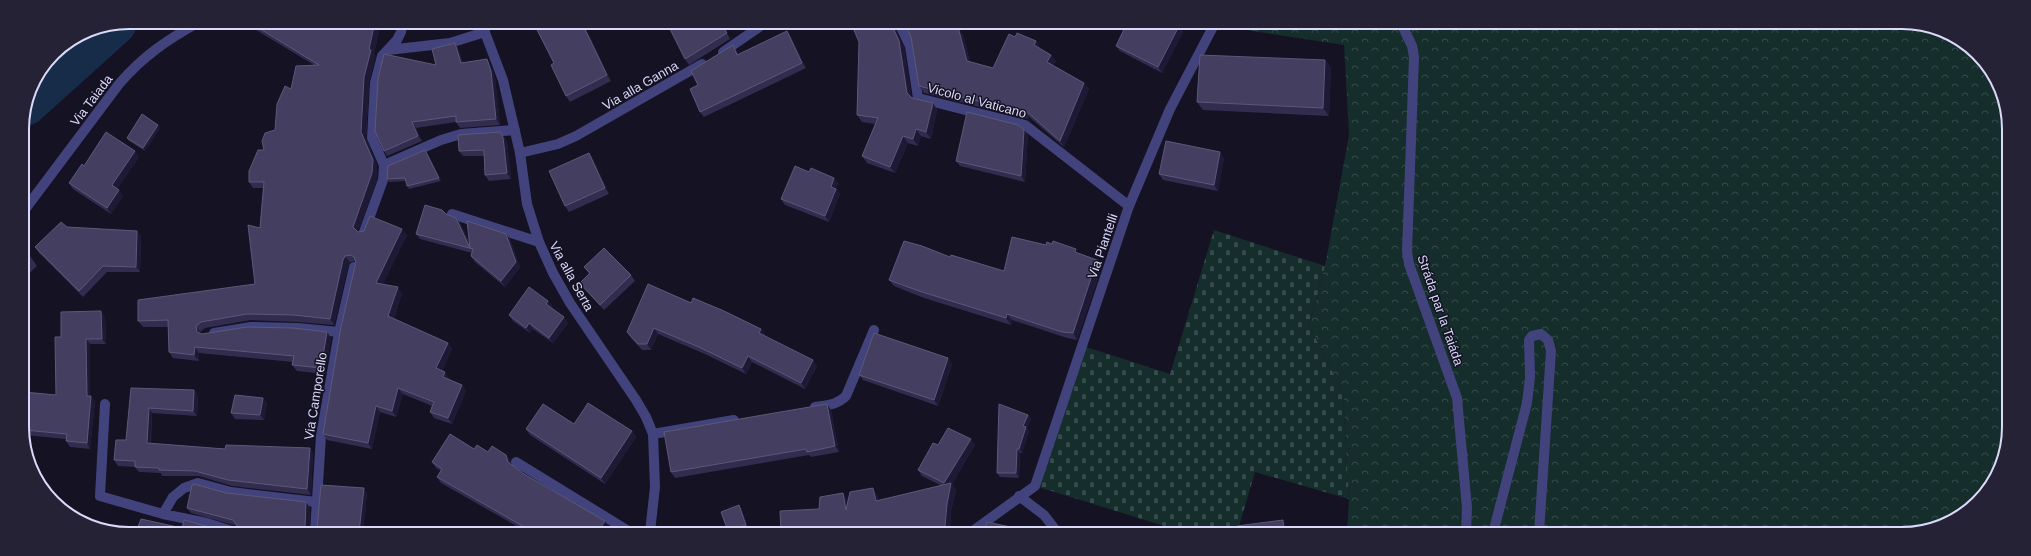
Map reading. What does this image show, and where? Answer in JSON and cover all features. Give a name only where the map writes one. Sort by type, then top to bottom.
[{"type":"street","name":"Via Taiada","points":[[29,204],[119,84],[135,66],[171,38],[187,29]]},
{"type":"street","points":[[364,232],[384,180],[384,165],[372,138],[375,84],[382,56],[399,36],[401,29]]},
{"type":"street","points":[[388,50],[450,43],[479,29]]},
{"type":"street","name":"Via alla Serta","points":[[484,29],[503,80],[520,152],[527,204],[539,242],[553,273],[570,303],[636,400],[646,417],[653,434],[655,487],[651,527]]},
{"type":"street","name":"Via alla Ganna","points":[[520,152],[558,144],[593,127],[733,46],[757,29]]},
{"type":"street","name":"Vicolo al Vaticano","points":[[902,29],[910,46],[918,98],[1025,125],[1129,206]]},
{"type":"street","name":"Via Piantelli","points":[[1019,496],[1035,486],[1129,206],[1170,109],[1212,29]]},
{"type":"street","name":"Stráda par la Taiáda","points":[[1404,29],[1412,46],[1414,57],[1407,251],[1409,264],[1457,398],[1467,508],[1466,527]]},
{"type":"street","points":[[384,165],[441,140],[461,134],[515,130]]},
{"type":"street","points":[[452,214],[539,242]]},
{"type":"street","name":"Via Camporello","points":[[315,527],[321,436],[339,332],[354,267]]},
{"type":"street","points":[[206,334],[251,327],[298,328],[339,332]]},
{"type":"street","points":[[801,410],[835,404],[846,396],[874,330]]},
{"type":"street","points":[[1495,527],[1527,403],[1530,377],[1529,340],[1532,336],[1541,334],[1548,340],[1551,351],[1539,527]]},
{"type":"street","points":[[105,404],[100,496],[163,514],[219,527]]},
{"type":"street","points":[[653,434],[746,418]]},
{"type":"street","points":[[516,462],[622,527]]},
{"type":"street","points":[[163,514],[173,496],[184,488],[198,483],[231,492],[316,502]]},
{"type":"street","points":[[978,527],[1019,496],[1044,515],[1053,527]]},
{"type":"green space","points":[[1909,29],[1934,34],[1952,42],[1973,58],[1989,79],[1997,97],[2001,116],[2002,427],[1997,459],[1989,477],[1977,493],[1958,510],[1934,522],[1909,527],[1347,527],[1349,499],[1343,393],[1309,325],[1325,266],[1349,135],[1344,45],[1246,30]]},
{"type":"green space","points":[[1214,230],[1325,266],[1309,325],[1343,393],[1349,499],[1255,472],[1239,527],[1168,527],[1035,486],[1083,346],[1170,374]]},
{"type":"building","points":[[260,29],[373,29],[369,49],[371,50],[364,77],[361,132],[373,160],[372,173],[353,227],[358,232],[364,231],[370,216],[402,229],[376,283],[398,287],[388,316],[448,343],[436,368],[445,372],[443,377],[462,385],[448,418],[430,412],[434,402],[398,388],[392,411],[376,406],[368,443],[323,434],[341,327],[356,262],[354,257],[351,255],[345,256],[343,260],[330,319],[294,315],[247,314],[201,322],[196,326],[197,332],[202,334],[247,327],[293,328],[327,332],[321,368],[292,365],[294,356],[195,347],[194,355],[169,352],[168,320],[138,321],[138,300],[255,284],[248,225],[260,228],[264,182],[249,182],[249,171],[258,150],[264,150],[262,141],[265,133],[275,130],[277,104],[285,86],[291,89],[296,66],[319,65]]},
{"type":"building","points":[[537,29],[585,29],[607,75],[566,96],[551,65],[554,63]]},
{"type":"building","points":[[670,29],[725,29],[727,33],[685,59]]},
{"type":"building","points":[[854,29],[894,29],[899,41],[907,93],[912,98],[933,103],[926,132],[916,129],[913,139],[903,136],[890,167],[862,156],[878,118],[857,115],[859,42]]},
{"type":"building","points":[[908,29],[959,29],[967,61],[993,68],[1009,34],[1015,37],[1017,33],[1036,41],[1034,45],[1051,55],[1047,62],[1084,83],[1060,141],[1024,109],[1024,113],[919,86],[911,37]]},
{"type":"building","points":[[1124,29],[1177,29],[1158,67],[1116,46]]},
{"type":"building","points":[[787,31],[802,63],[700,112],[690,89],[698,85],[691,71],[733,45],[737,55]]},
{"type":"building","points":[[455,43],[461,63],[487,59],[491,71],[496,119],[456,122],[456,116],[412,122],[418,136],[384,151],[375,131],[378,79],[384,54],[436,65],[432,49]]},
{"type":"building","points":[[1200,55],[1325,60],[1323,108],[1197,102]]},
{"type":"building","points":[[967,112],[1018,125],[1024,130],[1021,176],[956,161]]},
{"type":"building","points":[[142,114],[158,125],[143,148],[127,138]]},
{"type":"building","points":[[106,132],[135,151],[112,185],[119,190],[107,208],[69,183],[82,164],[84,166]]},
{"type":"building","points":[[500,132],[503,137],[507,173],[485,175],[484,150],[459,151],[458,135]]},
{"type":"building","points":[[1166,141],[1220,152],[1214,185],[1159,174]]},
{"type":"building","points":[[425,150],[439,178],[407,186],[405,178],[387,179],[388,166]]},
{"type":"building","points":[[589,153],[605,188],[565,206],[549,171]]},
{"type":"building","points":[[795,166],[809,172],[811,168],[834,178],[831,187],[836,189],[825,216],[781,199]]},
{"type":"building","points":[[425,205],[442,210],[446,214],[456,218],[470,248],[467,221],[506,234],[516,262],[501,281],[471,256],[473,249],[416,234]]},
{"type":"building","points":[[61,222],[67,227],[137,231],[136,267],[103,266],[79,291],[35,247]]},
{"type":"building","points":[[1012,237],[1046,245],[1047,242],[1052,244],[1053,241],[1076,249],[1075,252],[1097,260],[1073,333],[1062,332],[1007,314],[1006,318],[889,280],[904,241],[950,257],[951,255],[1004,271]]},
{"type":"building","points":[[604,248],[631,275],[600,305],[580,283],[590,273],[584,267]]},
{"type":"building","points":[[648,284],[691,303],[693,298],[724,311],[761,329],[759,333],[813,360],[801,383],[748,356],[742,368],[701,348],[654,328],[647,344],[638,344],[627,332]]},
{"type":"building","points":[[529,287],[548,301],[546,304],[564,317],[549,338],[529,323],[526,328],[509,315]]},
{"type":"building","points":[[101,311],[102,339],[86,339],[87,396],[91,396],[87,443],[66,441],[67,434],[29,430],[29,392],[56,395],[55,337],[61,337],[61,312]]},
{"type":"building","points":[[874,333],[948,358],[934,400],[859,375]]},
{"type":"building","points":[[131,388],[194,390],[193,411],[149,408],[147,443],[225,449],[226,445],[310,448],[307,489],[228,480],[195,471],[159,470],[159,468],[135,467],[135,461],[114,460],[116,440],[126,440]]},
{"type":"building","points":[[235,395],[263,398],[260,415],[231,413]]},
{"type":"building","points":[[588,403],[632,431],[601,478],[526,429],[543,404],[574,424]]},
{"type":"building","points":[[827,404],[835,446],[807,452],[806,449],[671,472],[664,432]]},
{"type":"building","points":[[999,404],[1028,415],[1023,426],[1026,427],[1019,449],[1017,449],[1016,473],[997,473]]},
{"type":"building","points":[[948,428],[971,439],[944,483],[918,470],[933,443],[938,445]]},
{"type":"building","points":[[450,434],[474,449],[477,445],[488,452],[492,446],[506,455],[508,462],[524,474],[605,521],[601,527],[524,527],[437,477],[442,469],[432,462]]},
{"type":"building","points":[[951,483],[945,526],[949,527],[781,527],[780,511],[819,509],[820,497],[843,493],[846,510],[850,492],[873,488],[876,501]]},
{"type":"building","points":[[194,484],[226,493],[306,502],[305,527],[237,527],[233,520],[187,508],[192,485]]},
{"type":"building","points":[[321,485],[364,488],[360,527],[317,527]]},
{"type":"building","points":[[739,505],[746,525],[740,527],[727,527],[721,512]]},
{"type":"building","points":[[141,519],[177,527],[138,527]]},
{"type":"building","points":[[184,520],[209,527],[182,527]]},
{"type":"building","points":[[1283,520],[1284,527],[1237,527]]},
{"type":"building","points":[[987,522],[1011,527],[986,527]]},
{"type":"waterway","points":[[34,98],[108,31]]}]
